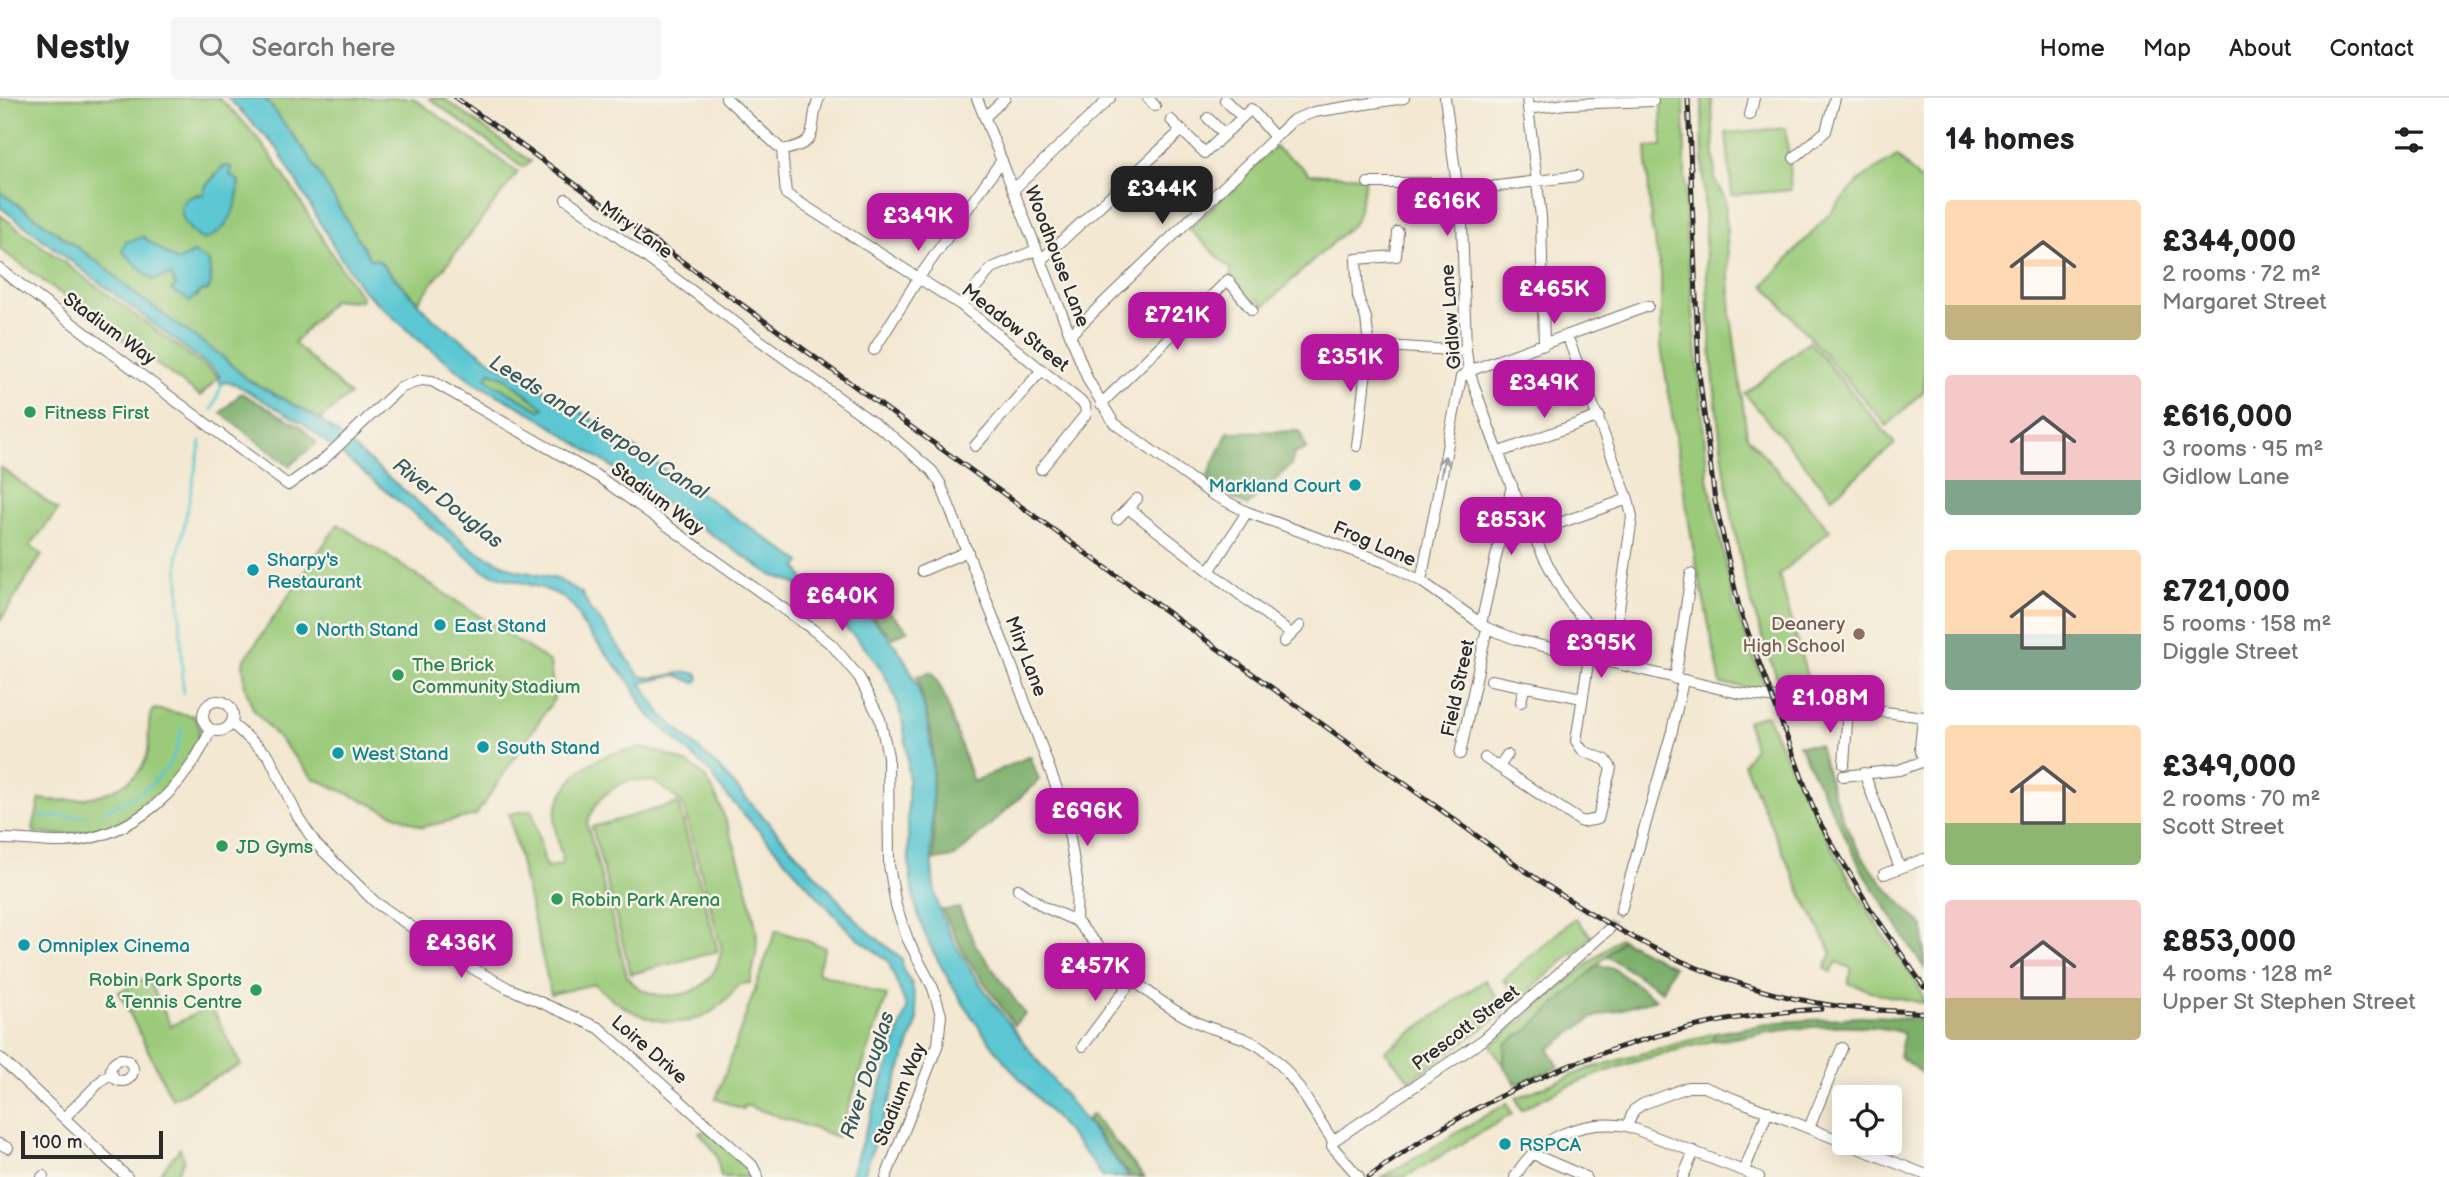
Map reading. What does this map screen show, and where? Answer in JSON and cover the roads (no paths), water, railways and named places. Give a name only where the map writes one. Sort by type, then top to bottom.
[{"type":"street","points":[[726,98],[782,150],[801,147],[809,140],[818,98]]},
{"type":"street","name":"Woodhouse Lane","points":[[977,98],[1070,335],[1101,404],[1114,424]]},
{"type":"street","points":[[985,117],[1005,98]]},
{"type":"street","points":[[1013,190],[1111,98]]},
{"type":"street","points":[[1070,335],[1274,136],[1303,114],[1404,98]]},
{"type":"street","name":"Gidlow Lane","points":[[1446,98],[1458,187],[1469,371],[1531,533],[1571,605],[1591,632],[1608,647]]},
{"type":"street","points":[[1750,115],[1754,98]]},
{"type":"street","points":[[1794,158],[1826,131],[1835,98]]},
{"type":"street","points":[[1225,100],[1242,117]]},
{"type":"street","points":[[1544,345],[1538,182],[1527,103],[1653,101]]},
{"type":"street","points":[[1171,120],[1205,153],[1251,109],[1274,136]]},
{"type":"street","points":[[1208,118],[1224,134]]},
{"type":"street","points":[[1041,260],[1181,130]]},
{"type":"street","name":"Meadow Street","points":[[782,150],[786,194],[920,276],[961,305],[1087,410],[1041,469]]},
{"type":"street","points":[[874,350],[920,276],[1002,160]]},
{"type":"street","points":[[1368,183],[1458,187],[1577,177]]},
{"type":"street","name":"Miry Lane","points":[[566,199],[894,438],[932,471],[968,551],[1057,789],[1077,880],[1076,921]]},
{"type":"street","points":[[1357,446],[1369,345],[1366,318],[1358,297],[1356,258],[1396,256],[1398,232]]},
{"type":"street","points":[[961,305],[992,268],[1036,250]]},
{"type":"street","name":"Stadium Way","points":[[0,269],[288,485],[323,460],[409,382],[432,381],[599,477],[822,637],[859,677],[880,719],[888,755],[889,865],[896,906],[908,940],[933,988],[941,1015],[939,1044],[886,1177]]},
{"type":"street","points":[[1101,404],[1228,280],[1252,310]]},
{"type":"street","points":[[1421,581],[1461,377],[1469,371],[1568,338],[1648,306]]},
{"type":"street","points":[[1568,338],[1629,499],[1632,533],[1615,637],[1608,647],[1613,663]]},
{"type":"street","points":[[1369,345],[1466,351]]},
{"type":"street","points":[[975,446],[1042,370]]},
{"type":"street","points":[[1500,452],[1598,416]]},
{"type":"street","name":"Frog Lane","points":[[1114,424],[1210,493],[1247,512],[1384,562],[1421,581],[1484,626],[1518,640],[1738,693],[1923,717]]},
{"type":"street","name":"Field Street","points":[[1460,754],[1512,485]]},
{"type":"street","points":[[1117,519],[1136,499]]},
{"type":"street","points":[[1531,533],[1629,499]]},
{"type":"street","points":[[1129,509],[1210,569],[1287,638],[1300,626]]},
{"type":"street","points":[[1210,569],[1247,512]]},
{"type":"street","points":[[922,571],[968,551]]},
{"type":"street","points":[[1621,910],[1672,731],[1691,574]]},
{"type":"street","name":"Gidlow Lane","points":[[1591,632],[1597,647],[1593,658]]},
{"type":"street","points":[[1485,758],[1582,822],[1596,820],[1611,768],[1606,760],[1585,753],[1578,746],[1582,698],[1593,658]]},
{"type":"street","points":[[1490,680],[1582,698]]},
{"type":"street","points":[[1521,702],[1524,688]]},
{"type":"street","points":[[213,702],[222,702],[230,708],[231,723],[224,729],[211,729],[205,723],[203,715],[213,702]]},
{"type":"street","points":[[1844,764],[1848,709]]},
{"type":"street","points":[[1843,776],[1899,770],[1924,761],[1920,748],[1923,717]]},
{"type":"street","name":"Loire Drive","points":[[231,723],[269,756],[298,817],[316,844],[375,902],[470,967],[508,988],[599,1028],[752,1165],[758,1177]]},
{"type":"street","points":[[0,839],[67,842],[121,829],[153,808],[175,788],[211,729]]},
{"type":"street","points":[[1499,768],[1507,755]]},
{"type":"street","points":[[1864,773],[1900,868]]},
{"type":"street","points":[[1884,874],[1924,859]]},
{"type":"street","points":[[1018,889],[1044,906],[1076,921],[1107,957],[1133,979],[1203,1025],[1234,1033],[1264,1049],[1278,1062],[1333,1141],[1332,1146],[1340,1158],[1359,1177]]},
{"type":"street","name":"Prescott Street","points":[[1333,1141],[1483,1040],[1609,929]]},
{"type":"street","points":[[1083,1046],[1133,979]]},
{"type":"street","points":[[1809,1128],[1842,1048]]},
{"type":"street","points":[[0,1058],[127,1177]]},
{"type":"street","points":[[65,1118],[111,1074]]},
{"type":"street","points":[[1627,1126],[1634,1111],[1651,1101],[1688,1087],[1715,1088],[1832,1138]]},
{"type":"street","points":[[1744,1171],[1768,1111]]},
{"type":"street","points":[[1515,1177],[1533,1153],[1550,1140],[1576,1128],[1599,1124],[1627,1126],[1759,1177]]},
{"type":"street","points":[[1683,1177],[1694,1151]]},
{"type":"street","points":[[1533,1153],[1586,1177]]},
{"type":"street","points":[[1876,1155],[1924,1174]]},
{"type":"water","name":"Leeds and Liverpool Canal","points":[[228,98],[264,98],[267,101],[308,155],[370,259],[378,260],[433,319],[496,364],[565,401],[801,562],[797,567],[804,580],[830,588],[845,598],[867,615],[888,637],[904,659],[924,708],[932,762],[932,867],[941,914],[968,965],[990,997],[1129,1177],[1103,1177],[1069,1133],[997,1051],[950,982],[934,953],[916,908],[909,864],[905,736],[894,695],[872,656],[800,587],[773,576],[535,415],[475,383],[421,342],[363,290],[337,252],[277,148]],"holes":[[[490,372],[506,378],[544,408],[540,410],[486,377]]]},
{"type":"water","points":[[224,166],[231,167],[230,175],[239,181],[237,200],[226,225],[203,240],[188,227],[181,213],[182,206],[185,200],[204,194],[205,187]]},
{"type":"water","points":[[0,192],[102,265],[135,294],[219,354],[248,380],[320,419],[474,550],[515,570],[557,579],[582,593],[591,612],[596,615],[640,676],[698,674],[699,679],[695,683],[677,675],[641,683],[662,715],[718,767],[862,926],[902,959],[903,970],[912,984],[918,1019],[863,1177],[850,1177],[907,1008],[888,961],[850,932],[722,790],[710,772],[646,712],[632,685],[581,623],[576,610],[566,600],[541,588],[484,571],[304,424],[235,384],[224,382],[221,386],[218,373],[0,207]]},
{"type":"water","points":[[143,237],[177,261],[194,253],[209,262],[211,284],[208,290],[201,291],[190,301],[171,290],[176,286],[171,275],[152,280],[122,251],[126,242]]},
{"type":"waterway","points":[[212,410],[222,384]]},
{"type":"waterway","points":[[183,693],[178,556],[201,441]]},
{"type":"waterway","points":[[104,811],[144,789],[165,770],[178,744],[182,728]]},
{"type":"waterway","points":[[41,817],[85,816]]},
{"type":"tunnel","points":[[1609,929],[1621,910]]},
{"type":"railway","points":[[456,98],[1558,893],[1664,953],[1739,983],[1778,995],[1831,1005],[1924,1013]]},
{"type":"railway","points":[[1688,98],[1699,373],[1715,501],[1740,611],[1817,818],[1871,910],[1924,987]]},
{"type":"railway","points":[[1369,1177],[1471,1111],[1583,1060],[1642,1040],[1701,1025],[1822,1009]]},
{"type":"place","name":"Fitness First","points":[[30,412]]},
{"type":"place","name":"Markland Court","points":[[1355,485]]},
{"type":"place","name":"Sharpy's Restaurant","points":[[253,570]]},
{"type":"place","name":"East Stand","points":[[440,625]]},
{"type":"place","name":"North Stand","points":[[302,629]]},
{"type":"place","name":"Deanery High School","points":[[1859,634]]},
{"type":"place","name":"The Brick Community Stadium","points":[[398,675]]},
{"type":"place","name":"South Stand","points":[[483,747]]},
{"type":"place","name":"West Stand","points":[[338,753]]},
{"type":"place","name":"JD Gyms","points":[[222,846]]},
{"type":"place","name":"Robin Park Arena","points":[[557,899]]},
{"type":"place","name":"Omniplex Cinema","points":[[24,945]]},
{"type":"place","name":"Robin Park Sports & Tennis Centre","points":[[256,990]]},
{"type":"place","name":"RSPCA","points":[[1505,1144]]},
{"type":"water label","name":"River Douglas","points":[[448,503]]},
{"type":"water label","name":"River Douglas","points":[[867,1075]]}]
